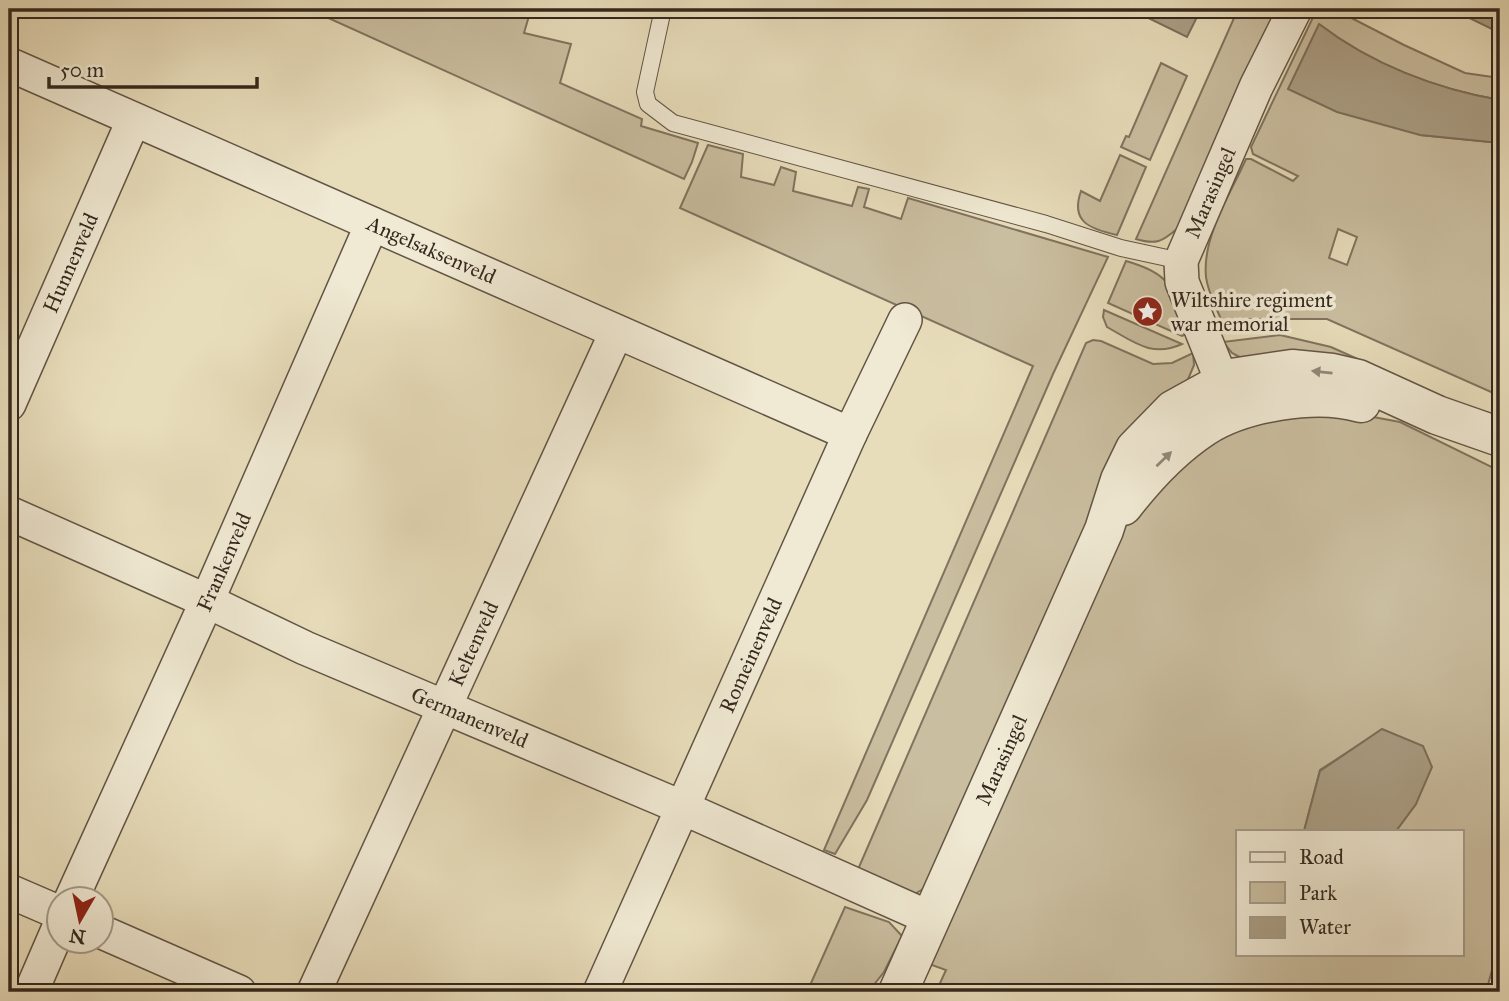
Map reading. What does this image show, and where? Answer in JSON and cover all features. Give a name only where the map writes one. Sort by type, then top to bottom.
[{"type":"street","name":"Marasingel","points":[[1228,398],[1182,282],[1181,261],[1256,87],[1295,9]]},
{"type":"street","name":"Angelsaksenveld","points":[[13,66],[850,434]]},
{"type":"street","name":"Hunnenveld","points":[[9,404],[133,121]]},
{"type":"street","name":"Frankenveld","points":[[77,886],[207,601],[372,224]]},
{"type":"street","name":"Romeinenveld","points":[[600,992],[850,434],[905,320]]},
{"type":"street","name":"Keltenveld","points":[[314,992],[616,333]]},
{"type":"street","name":"Marasingel","points":[[1228,398],[1231,378],[1292,369],[1332,373],[1358,379],[1437,415],[1500,438]]},
{"type":"street","name":"Marasingel","points":[[898,992],[1104,530],[1120,480],[1135,449],[1173,410],[1228,398],[1282,401],[1312,397],[1355,401],[1446,433],[1500,461]]},
{"type":"street","name":"Germanenveld","points":[[9,513],[305,648],[681,807],[932,919]]},
{"type":"street","points":[[9,891],[46,907]]},
{"type":"street","points":[[116,938],[239,992]]},
{"type":"street","points":[[31,992],[47,956]]},
{"type":"lane","points":[[663,9],[645,92],[648,104],[673,123],[1046,224],[1121,248],[1181,261]]},
{"type":"green space","points":[[329,9],[531,9],[524,33],[571,44],[560,83],[642,119],[641,126],[698,143],[692,162],[684,179],[326,17]]},
{"type":"green space","points":[[1238,9],[1266,9],[1280,15],[1178,228],[1158,241],[1136,239]]},
{"type":"green space","points":[[1317,9],[1334,9],[1465,73],[1500,78],[1500,100],[1428,82],[1382,63],[1319,24],[1420,135],[1500,143],[1500,396],[1327,319],[1241,319],[1223,324],[1206,277],[1208,247],[1218,216],[1246,159],[1251,159],[1293,181],[1298,176],[1253,154],[1251,147]],"holes":[[[1338,229],[1357,237],[1347,265],[1329,258]]]},
{"type":"green space","points":[[1161,63],[1187,76],[1150,160],[1121,147],[1126,136],[1129,137]]},
{"type":"green space","points":[[708,145],[743,154],[741,177],[774,185],[781,167],[796,172],[793,191],[852,206],[858,187],[869,189],[864,207],[901,219],[908,198],[1108,257],[1053,374],[867,800],[835,854],[824,850],[1033,366],[680,208]]},
{"type":"green space","points":[[1120,155],[1146,167],[1117,235],[1098,230],[1085,222],[1080,217],[1078,202],[1081,191],[1100,201]]},
{"type":"green space","points":[[1126,261],[1142,266],[1163,278],[1174,295],[1189,333],[1182,336],[1108,303]]},
{"type":"green space","points":[[1104,310],[1182,344],[1171,348],[1152,349],[1135,343],[1107,327],[1103,317]]},
{"type":"green space","points":[[1280,335],[1331,347],[1500,423],[1245,360],[1232,353],[1223,342]]},
{"type":"green space","points":[[1093,340],[1153,364],[1172,363],[1193,353],[1194,365],[928,886],[913,895],[856,874],[1086,343]]},
{"type":"green space","points":[[1283,410],[1341,411],[1400,422],[1500,471],[1500,941],[1486,992],[936,992],[946,970],[929,964],[1121,531],[1166,469],[1206,436]]},
{"type":"green space","points":[[845,907],[889,922],[902,936],[884,972],[868,992],[807,992]]},
{"type":"water","points":[[1130,9],[1201,9],[1187,37]]},
{"type":"water","points":[[1451,9],[1500,11],[1500,33]]},
{"type":"water","points":[[1319,24],[1360,51],[1405,73],[1452,89],[1500,100],[1500,143],[1420,135],[1337,112],[1288,89]]},
{"type":"water","points":[[1382,729],[1423,746],[1432,767],[1416,804],[1397,830],[1304,830],[1320,771]]},
{"type":"place","name":"Wiltshire regiment war memorial","points":[[1148,312]]}]
